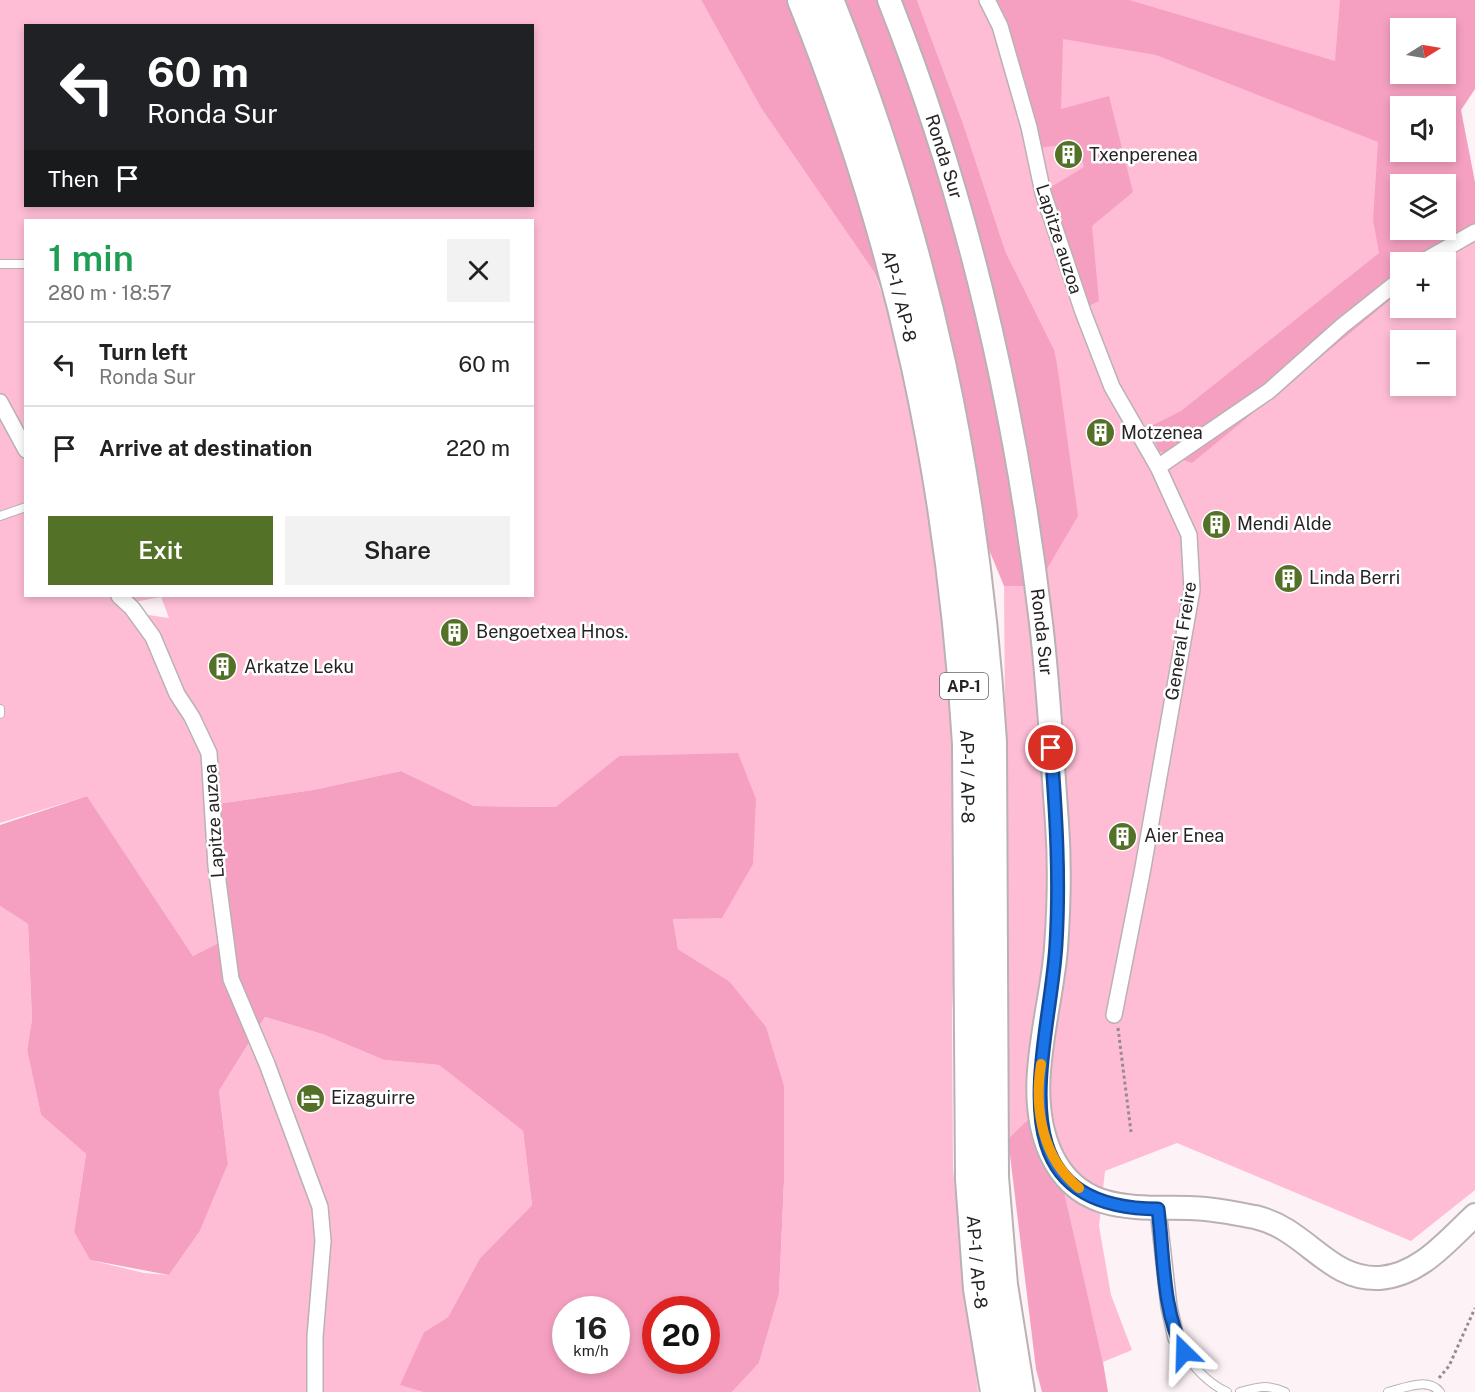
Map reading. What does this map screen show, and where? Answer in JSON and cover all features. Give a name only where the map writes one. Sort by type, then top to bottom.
[{"type":"highway","name":"AP-1 / AP-8","points":[[802,0],[846,114],[889,251],[923,390],[948,531],[967,744],[970,1179],[978,1288],[995,1392]]},
{"type":"highway","name":"AP-1 / AP-8","points":[[829,0],[870,106],[913,244],[947,384],[972,527],[987,658],[992,742],[994,1177],[1003,1285],[1020,1392]]},
{"type":"main road","name":"Ronda Sur","points":[[889,0],[965,227],[991,329],[1021,479],[1041,620],[1059,867],[1056,949],[1038,1087],[1043,1131],[1057,1165],[1083,1192],[1111,1204],[1158,1209],[1212,1210],[1263,1219],[1292,1232],[1337,1269],[1373,1278],[1397,1275],[1419,1266],[1475,1215]]},
{"type":"street","name":"Lapitze auzoa","points":[[987,0],[1000,26],[1029,127],[1043,193],[1083,312],[1112,387],[1158,467]]},
{"type":"street","points":[[1440,252],[1475,232]]},
{"type":"street","points":[[1158,467],[1269,391],[1342,326],[1390,288]]},
{"type":"street","points":[[0,402],[24,446]]},
{"type":"street","name":"General Freire","points":[[1114,1015],[1142,873],[1192,590],[1189,535],[1158,467]]},
{"type":"street","name":"Lapitze auzoa","points":[[120,597],[132,608],[153,637],[177,694],[192,717],[209,753],[216,866],[231,979],[267,1064],[320,1207],[323,1241],[315,1337],[315,1392]]},
{"type":"street","points":[[1158,1209],[1169,1307],[1176,1338]]},
{"type":"lane","points":[[0,264],[24,264]]},
{"type":"lane","points":[[0,516],[24,508]]},
{"type":"lane","points":[[0,709],[0,714]]},
{"type":"lane","points":[[1176,1338],[1193,1366],[1204,1377],[1227,1392]]},
{"type":"lane","points":[[1388,1392],[1423,1384],[1433,1386],[1440,1392]]},
{"type":"lane","points":[[1240,1392],[1263,1386],[1285,1392]]},
{"type":"path","points":[[1114,1015],[1120,1034],[1131,1132]]},
{"type":"path","points":[[1433,1386],[1449,1366],[1475,1308]]},
{"type":"shaded area","points":[[0,0],[701,0],[761,108],[874,272],[887,307],[924,475],[944,631],[959,821],[952,1012],[953,1169],[978,1392],[732,1392],[759,1363],[779,1294],[784,1181],[784,1086],[729,981],[678,949],[673,919],[619,756],[557,807],[474,806],[401,771],[313,790],[217,804],[219,770],[213,751],[180,692],[148,615],[169,618],[161,597],[534,597],[534,219],[24,219],[24,441],[0,394]]},
{"type":"shaded area","points":[[701,0],[917,0],[963,123],[1006,253],[1054,350],[1057,364],[1078,516],[1037,586],[1004,586],[874,272],[761,108]]},
{"type":"shaded area","points":[[917,0],[1441,0],[1415,18],[1390,18],[1390,84],[1400,84],[1399,96],[1390,96],[1390,162],[1398,162],[1398,174],[1390,174],[1390,240],[1456,240],[1456,230],[1475,229],[1475,1190],[1411,1241],[1177,1143],[1105,1171],[1099,1226],[1111,1295],[1132,1350],[1103,1362],[1044,1105],[1008,1139],[1004,586],[1037,586],[1052,353],[1006,253],[963,123]]},
{"type":"shaded area","points":[[993,0],[1129,0],[1335,61],[1340,0],[1475,0],[1475,89],[1461,110],[1475,182],[1475,230],[1448,252],[1390,252],[1390,300],[1192,463],[1159,451],[1149,427],[1181,411],[1379,253],[1373,220],[1378,142],[1156,55],[1063,39],[1061,109],[1109,96],[1133,192],[1092,226],[1099,301],[1085,308],[1041,193],[1084,167],[1078,144],[1032,148],[986,9]]},
{"type":"shaded area","points":[[0,406],[24,455],[24,597],[120,597],[141,627],[207,765],[206,835],[220,942],[193,956],[87,796],[0,823]]},
{"type":"shaded area","points":[[127,597],[161,597],[134,602]]},
{"type":"shaded area","points":[[738,753],[756,799],[753,864],[722,918],[673,919],[678,949],[729,981],[766,1027],[784,1086],[784,1181],[779,1294],[759,1363],[732,1392],[423,1392],[400,1385],[424,1332],[448,1317],[480,1258],[532,1205],[523,1131],[439,1065],[384,1060],[322,1034],[265,1017],[219,1091],[228,1164],[200,1231],[169,1275],[90,1260],[74,1232],[86,1154],[41,1115],[27,1050],[32,1019],[28,924],[0,906],[0,825],[87,796],[193,956],[220,942],[217,804],[313,790],[401,771],[474,806],[556,807],[619,756]]},
{"type":"shaded area","points":[[0,906],[28,924],[32,1019],[27,1050],[41,1115],[86,1154],[74,1232],[90,1260],[144,1273],[169,1275],[200,1231],[228,1164],[219,1091],[265,1017],[322,1034],[384,1060],[439,1065],[523,1131],[532,1205],[480,1258],[448,1317],[424,1332],[401,1385],[423,1392],[0,1392]]},
{"type":"shaded area","points":[[1044,1104],[1108,1392],[1042,1392],[1036,1369],[1008,1139]]},
{"type":"slow traffic","points":[[1041,1064],[1038,1087],[1043,1131],[1053,1158],[1061,1171],[1079,1188]]},
{"type":"place","name":"Txenperenea","points":[[1068,155]]},
{"type":"place","name":"Motzenea","points":[[1100,433]]},
{"type":"place","name":"Mendi Alde","points":[[1216,524]]},
{"type":"place","name":"Linda Berri","points":[[1288,578]]},
{"type":"place","name":"Bengoetxea Hnos.","points":[[455,632]]},
{"type":"place","name":"Arkatze Leku","points":[[223,667]]},
{"type":"place","name":"Aier Enea","points":[[1123,836]]},
{"type":"place","name":"Eizaguirre","points":[[310,1098]]},
{"type":"route","points":[[1051,748],[1059,867],[1056,949],[1038,1087],[1043,1131],[1053,1158],[1061,1171],[1083,1192],[1111,1204],[1158,1209],[1172,1325],[1184,1352]]}]
